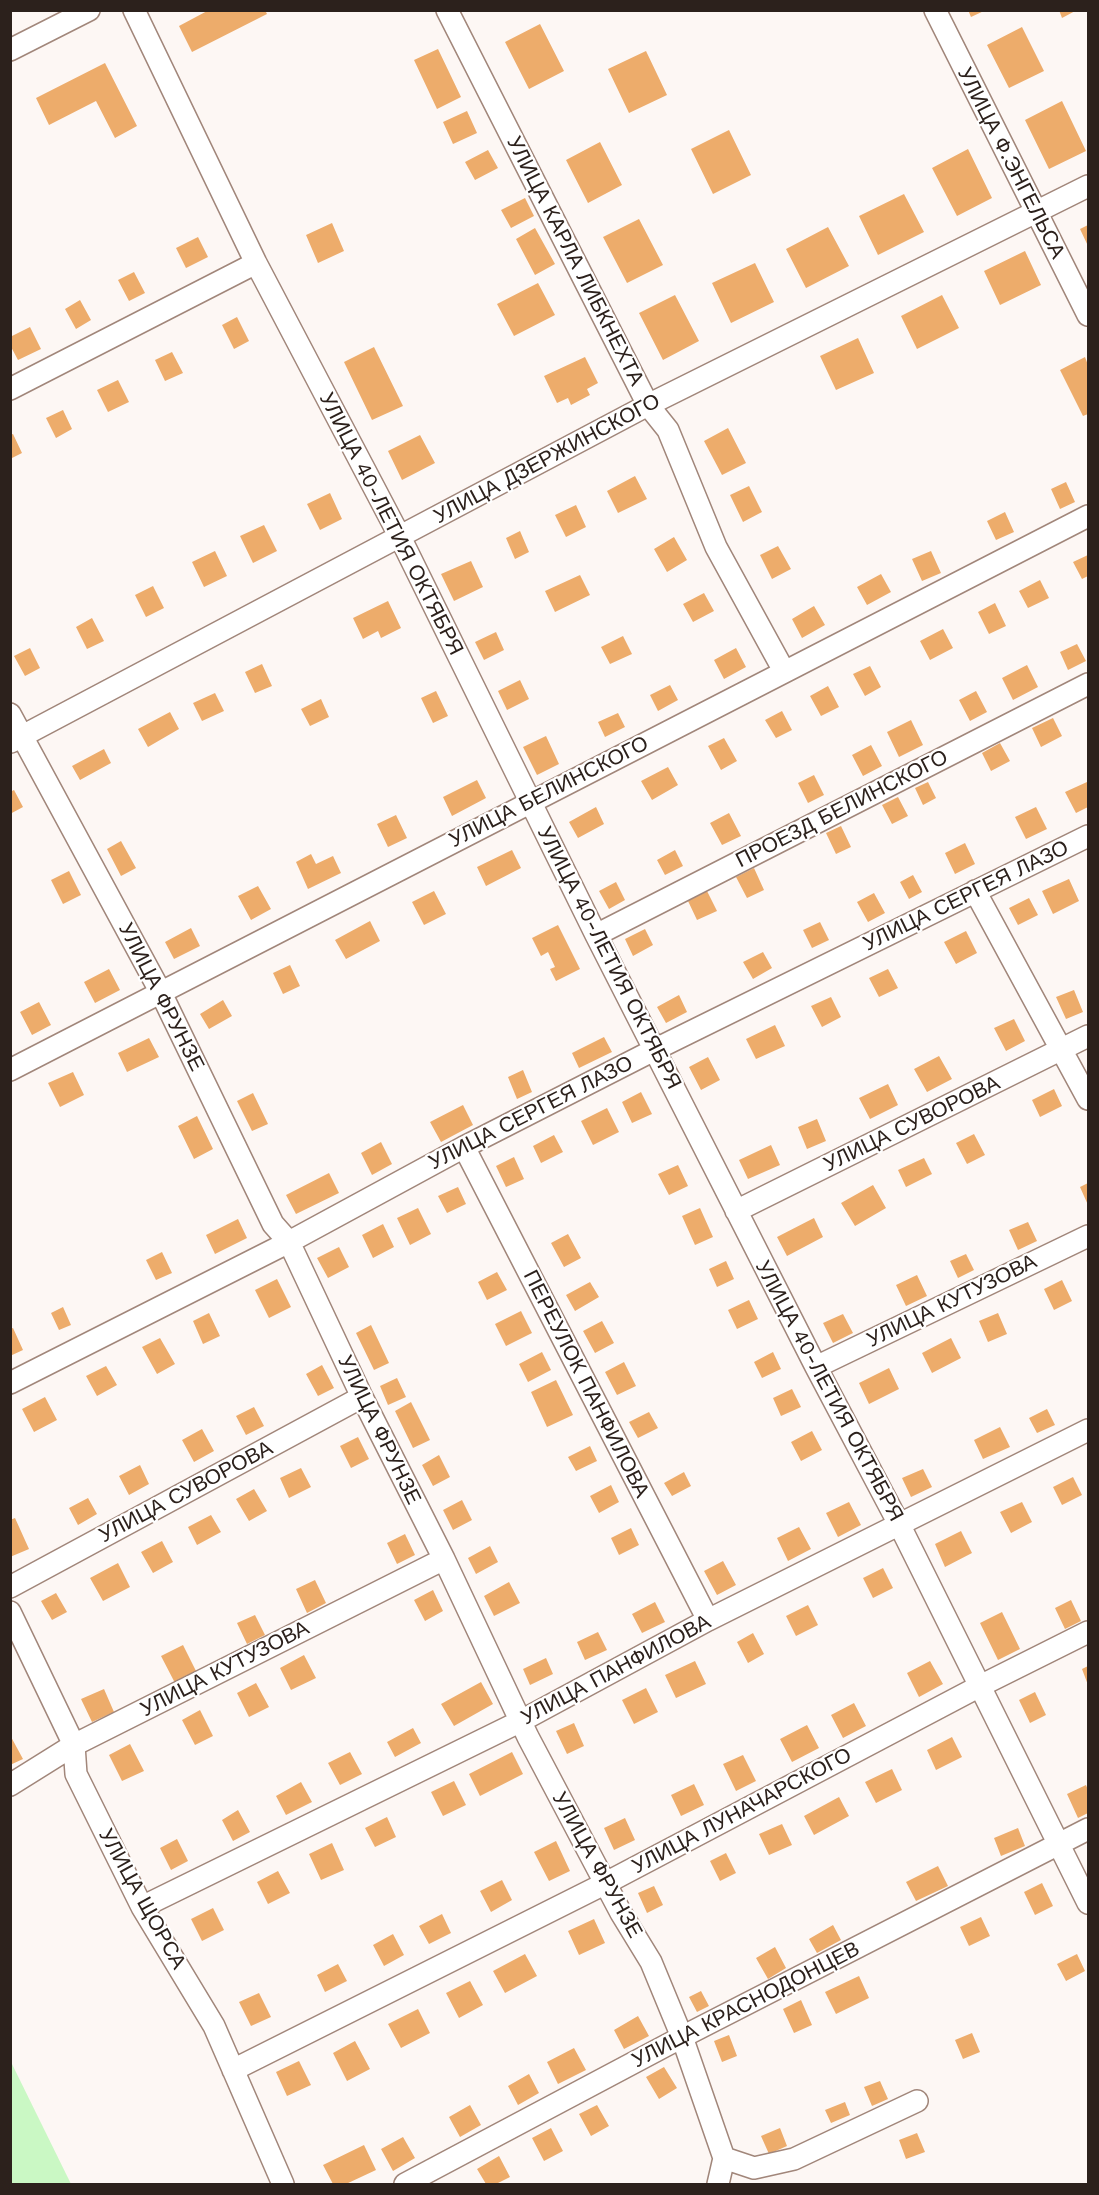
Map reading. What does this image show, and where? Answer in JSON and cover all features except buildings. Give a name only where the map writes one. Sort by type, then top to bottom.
[{"type":"street","points":[[10,50],[89,10]]},
{"type":"street","name":"УЛИЦА 40-ЛЕТИЯ ОКТЯБРЯ","points":[[134,10],[256,262],[400,537],[654,1050],[898,1524],[1089,1903]]},
{"type":"street","name":"УЛИЦА КАРЛА ЛИБКНЕХТА","points":[[447,10],[648,405],[668,430],[716,547],[784,670]]},
{"type":"street","name":"УЛИЦА Ф.ЭНГЕЛЬСА","points":[[934,10],[1089,315]]},
{"type":"street","name":"УЛИЦА ДЗЕРЖИНСКОГО","points":[[16,740],[648,405],[1089,186]]},
{"type":"street","points":[[10,389],[256,262]]},
{"type":"street","name":"УЛИЦА БЕЛИНСКОГО","points":[[10,1070],[784,670],[1089,516]]},
{"type":"street","name":"ПРОЕЗД БЕЛИНСКОГО","points":[[596,935],[1089,684]]},
{"type":"street","name":"УЛИЦА ФРУНЗЕ","points":[[10,714],[16,740],[160,992],[273,1224],[289,1242],[528,1737],[621,1913],[651,1962],[682,2037],[724,2158]]},
{"type":"street","name":"УЛИЦА СЕРГЕЯ ЛАЗО","points":[[10,1383],[289,1242],[654,1050],[1089,836]]},
{"type":"street","points":[[975,891],[1089,1099]]},
{"type":"street","name":"УЛИЦА СУВОРОВА","points":[[736,1211],[1089,1036]]},
{"type":"street","name":"ПЕРЕУЛОК ПАНФИЛОВА","points":[[464,1148],[708,1620]]},
{"type":"street","name":"УЛИЦА КУТУЗОВА","points":[[816,1367],[1089,1236]]},
{"type":"street","name":"УЛИЦА СУВОРОВА","points":[[10,1587],[362,1397]]},
{"type":"street","name":"УЛИЦА ПАНФИЛОВА","points":[[142,1907],[521,1721],[708,1620],[1089,1430]]},
{"type":"street","name":"УЛИЦА КУТУЗОВА","points":[[10,1785],[74,1744],[444,1559]]},
{"type":"street","name":"УЛИЦА ЩОРСА","points":[[10,1612],[74,1744],[76,1774],[142,1907],[214,2026],[283,2184]]},
{"type":"street","name":"УЛИЦА ЛУНАЧАРСКОГО","points":[[233,2070],[606,1883],[980,1686],[1089,1632]]},
{"type":"street","name":"УЛИЦА КРАСНОДОНЦЕВ","points":[[405,2184],[682,2037],[1089,1829]]},
{"type":"street","points":[[718,2184],[724,2158],[754,2168],[794,2159],[917,2101]]},
{"type":"green space","points":[[11,2062],[71,2184],[11,2184]]}]
